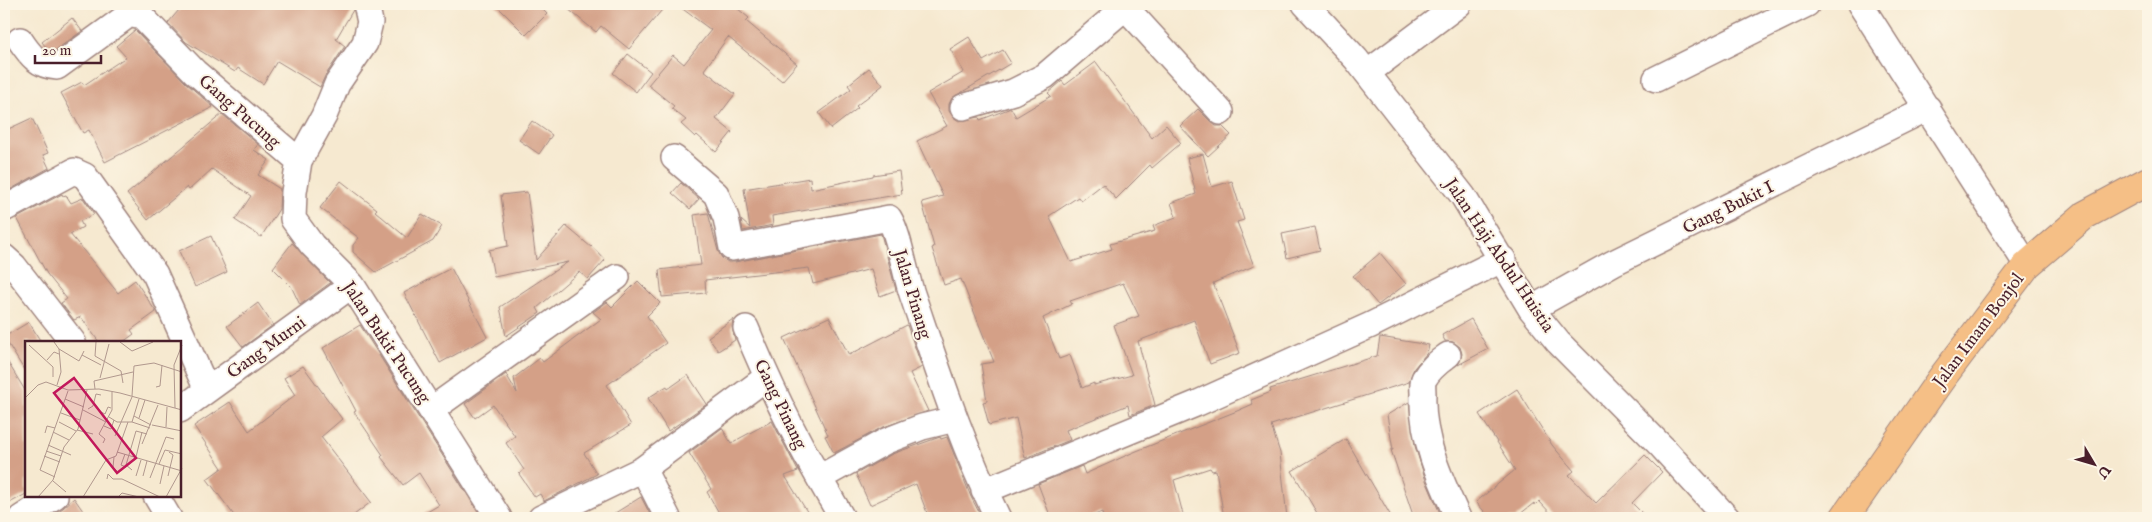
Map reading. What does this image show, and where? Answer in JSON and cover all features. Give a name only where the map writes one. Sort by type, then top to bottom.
[{"type":"highway","name":"Jalan Imam Bonjol","points":[[1844,518],[1941,379],[2027,265],[2085,214],[2148,182]]},
{"type":"street","name":"Jalan Bukit Pucung","points":[[366,4],[370,22],[365,43],[337,84],[324,116],[299,162],[294,192],[293,219],[312,245],[352,285],[499,518]]},
{"type":"street","name":"Jalan Haji Abdul Huistia","points":[[1305,4],[1367,73],[1463,196],[1531,309],[1558,342],[1662,447],[1727,518]]},
{"type":"street","points":[[1367,73],[1459,4]]},
{"type":"street","points":[[1656,79],[1808,4]]},
{"type":"street","points":[[1860,4],[2027,265]]},
{"type":"street","points":[[963,107],[1012,92],[1045,76],[1127,5],[1221,112]]},
{"type":"street","name":"Gang Pucung","points":[[20,40],[32,58],[46,66],[57,67],[127,16],[142,17],[195,72],[299,162]]},
{"type":"street","name":"Gang Bukit I","points":[[1531,309],[1613,263],[1928,108]]},
{"type":"street","name":"Jalan Pinang","points":[[674,158],[716,194],[726,218],[732,248],[889,218],[894,229],[905,274],[954,418],[984,491],[998,518]]},
{"type":"street","points":[[4,209],[74,171],[85,176],[155,274],[207,390]]},
{"type":"street","points":[[4,257],[14,266],[72,341]]},
{"type":"street","points":[[984,491],[1198,403],[1371,325],[1503,260]]},
{"type":"street","points":[[432,410],[617,277]]},
{"type":"street","name":"Gang Murni","points":[[181,409],[352,285]]},
{"type":"street","name":"Gang Pinang","points":[[746,328],[766,378],[803,452],[842,518]]},
{"type":"street","points":[[1448,355],[1434,364],[1423,381],[1422,406],[1430,450],[1442,485],[1458,518]]},
{"type":"street","points":[[541,518],[643,469],[766,378]]},
{"type":"street","points":[[819,478],[886,442],[922,427],[954,418]]},
{"type":"street","points":[[643,469],[668,518]]},
{"type":"street","points":[[21,518],[53,497]]},
{"type":"street","points":[[157,497],[169,518]]},
{"type":"building","points":[[184,4],[352,4],[353,10],[336,39],[345,46],[320,87],[277,61],[263,84],[238,68],[235,72],[186,42],[168,23]]},
{"type":"building","points":[[495,4],[537,4],[547,14],[526,35]]},
{"type":"building","points":[[562,4],[667,4],[629,49],[601,26],[596,32]]},
{"type":"building","points":[[676,4],[732,4],[749,18],[746,21],[797,64],[782,81],[728,37],[704,70],[735,94],[716,119],[732,132],[716,152],[681,124],[686,120],[672,109],[674,106],[648,85],[673,55],[684,64],[711,30]]},
{"type":"building","points":[[72,18],[82,31],[53,52],[49,51],[42,42]]},
{"type":"building","points":[[135,30],[185,82],[213,107],[105,162],[89,130],[83,133],[61,93],[82,82],[84,85],[126,57],[116,46]]},
{"type":"building","points":[[969,37],[983,61],[1003,50],[1011,63],[952,98],[949,104],[949,111],[959,121],[979,117],[980,120],[1011,108],[1016,117],[1051,96],[1048,93],[1062,81],[1065,85],[1096,62],[1152,138],[1166,125],[1181,143],[1152,168],[1150,165],[1116,199],[1103,184],[1081,201],[1078,197],[1049,216],[1071,262],[1112,249],[1110,244],[1155,231],[1153,226],[1176,217],[1171,203],[1196,194],[1187,158],[1203,154],[1212,187],[1232,181],[1244,220],[1237,222],[1254,266],[1213,283],[1240,353],[1210,364],[1194,320],[1138,341],[1155,405],[1130,415],[1128,405],[1066,430],[1070,440],[1025,458],[1016,418],[989,425],[983,402],[987,401],[981,364],[994,362],[961,279],[944,285],[932,248],[934,247],[922,202],[943,196],[917,141],[947,126],[928,93],[964,72],[950,49]],"holes":[[[1123,283],[1139,316],[1114,325],[1132,375],[1094,385],[1094,383],[1082,388],[1070,355],[1059,359],[1043,318],[1072,304],[1070,301]]]},
{"type":"building","points":[[628,54],[651,72],[636,92],[613,73]]},
{"type":"building","points":[[869,68],[883,85],[831,129],[819,113],[851,89],[848,85]]},
{"type":"building","points":[[1198,109],[1216,126],[1222,126],[1231,135],[1208,156],[1180,126]]},
{"type":"building","points":[[222,114],[258,144],[254,150],[269,160],[258,175],[280,189],[279,209],[261,237],[235,220],[251,196],[212,169],[189,190],[187,187],[148,220],[127,194]]},
{"type":"building","points":[[32,118],[48,153],[43,155],[49,168],[4,193],[4,131]]},
{"type":"building","points":[[532,121],[552,135],[539,154],[519,140]]},
{"type":"building","points":[[899,171],[902,194],[772,216],[773,225],[743,231],[741,220],[750,228],[744,189],[810,178],[811,189]]},
{"type":"building","points":[[341,181],[377,209],[375,211],[407,238],[422,214],[442,226],[433,241],[376,272],[353,252],[353,245],[359,238],[320,208]]},
{"type":"building","points":[[681,183],[699,199],[690,209],[672,193]]},
{"type":"building","points":[[527,192],[536,260],[566,226],[592,246],[605,260],[588,279],[579,272],[537,308],[540,313],[506,336],[500,307],[568,262],[494,277],[489,250],[508,246],[501,195]]},
{"type":"building","points":[[62,194],[63,196],[66,195],[71,203],[83,198],[94,214],[80,221],[83,227],[70,234],[118,293],[135,280],[156,312],[131,330],[134,334],[124,341],[98,341],[81,317],[74,320],[61,303],[67,299],[47,274],[17,218]]},
{"type":"building","points":[[708,213],[718,251],[722,258],[728,262],[881,234],[896,290],[880,296],[871,269],[813,284],[809,268],[705,280],[706,293],[662,297],[659,270],[701,265],[694,215]]},
{"type":"building","points":[[1315,227],[1320,250],[1287,258],[1282,234]]},
{"type":"building","points":[[211,236],[227,272],[195,287],[179,251]]},
{"type":"building","points":[[292,243],[330,283],[300,305],[291,286],[273,268]]},
{"type":"building","points":[[1380,253],[1406,284],[1378,305],[1353,276]]},
{"type":"building","points":[[451,268],[487,337],[440,363],[404,293]]},
{"type":"building","points":[[638,281],[660,303],[647,316],[666,343],[607,385],[631,425],[584,453],[597,474],[544,501],[540,494],[535,497],[519,474],[524,470],[506,443],[515,436],[493,405],[475,418],[465,404],[506,374],[517,393],[514,378],[540,358],[543,362],[601,319],[593,312],[607,302],[612,307]]},
{"type":"building","points":[[258,303],[273,325],[243,347],[227,326]]},
{"type":"building","points":[[829,317],[849,355],[907,325],[922,367],[910,373],[928,411],[881,428],[834,453],[825,436],[828,435],[784,338]]},
{"type":"building","points":[[733,319],[732,327],[735,340],[718,351],[708,337]]},
{"type":"building","points":[[1471,319],[1488,349],[1458,365],[1462,354],[1460,347],[1453,342],[1445,341],[1442,335]]},
{"type":"building","points":[[29,322],[40,341],[25,341],[25,371],[7,342],[4,342],[4,337]]},
{"type":"building","points":[[360,325],[482,518],[417,518],[439,505],[419,473],[403,485],[381,457],[383,455],[354,412],[356,411],[323,348]]},
{"type":"building","points":[[1380,337],[1429,345],[1427,353],[1414,368],[1409,382],[1271,425],[1280,453],[1287,518],[1224,518],[1216,470],[1212,471],[1210,468],[1174,480],[1184,518],[1103,518],[1102,512],[1087,518],[1051,518],[1038,484],[1082,466],[1085,474],[1253,404],[1251,400],[1271,392],[1270,389],[1377,356]]},
{"type":"building","points":[[4,356],[25,390],[25,495],[4,506]]},
{"type":"building","points":[[303,366],[342,419],[321,437],[371,502],[350,518],[236,518],[207,479],[222,468],[194,426],[230,402],[249,431],[295,395],[284,378]]},
{"type":"building","points":[[688,375],[707,404],[668,431],[648,398],[667,386],[668,389]]},
{"type":"building","points":[[1517,389],[1552,445],[1574,471],[1569,475],[1596,503],[1645,455],[1662,472],[1632,503],[1647,518],[1555,518],[1539,501],[1515,518],[1490,518],[1476,502],[1515,470],[1479,414]]},
{"type":"building","points":[[1409,402],[1415,446],[1425,478],[1442,518],[1414,518],[1391,450],[1393,450],[1387,415]]},
{"type":"building","points":[[772,421],[798,471],[785,476],[811,518],[722,518],[707,492],[711,489],[689,453],[722,428],[731,443]]},
{"type":"building","points":[[940,437],[941,439],[947,437],[971,497],[982,518],[929,518],[916,484],[870,505],[856,474],[892,454]]},
{"type":"building","points":[[1346,439],[1392,518],[1320,518],[1292,471]]},
{"type":"building","points":[[641,497],[652,518],[607,518]]},
{"type":"building","points":[[74,498],[88,518],[47,518],[63,508]]}]
